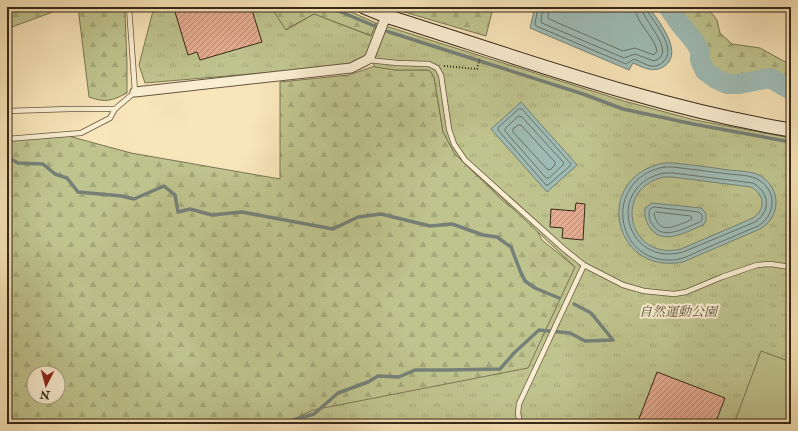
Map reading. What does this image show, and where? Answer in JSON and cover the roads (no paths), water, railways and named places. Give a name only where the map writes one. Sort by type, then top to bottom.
[{"type":"street","points":[[364,7],[384,21],[691,110],[791,130]]},
{"type":"street","points":[[135,92],[335,71],[351,68],[370,57],[376,45],[384,21]]},
{"type":"lane","points":[[7,139],[81,133],[110,118],[115,109],[135,92],[129,7]]},
{"type":"lane","points":[[367,60],[429,64],[437,68],[441,75],[449,129],[454,144],[465,160],[564,250],[584,265],[623,285],[644,291],[674,294],[686,292],[756,265],[770,264],[791,267]]},
{"type":"lane","points":[[7,111],[115,109]]},
{"type":"lane","points":[[520,424],[518,413],[519,404],[584,265]]},
{"type":"water","points":[[535,7],[649,7],[667,36],[672,52],[671,59],[662,68],[654,70],[641,67],[633,63],[629,70],[530,28]]},
{"type":"water","points":[[521,102],[577,165],[547,192],[491,129]]},
{"type":"water","points":[[664,163],[673,163],[754,173],[764,178],[772,188],[776,198],[774,214],[767,224],[760,229],[683,262],[659,262],[640,254],[627,241],[620,223],[620,204],[627,186],[641,172]],"holes":[[[664,177],[751,187],[759,194],[762,206],[753,218],[681,249],[663,250],[649,245],[639,235],[633,222],[632,208],[637,195],[647,184]]]},
{"type":"water","points":[[652,203],[701,208],[706,213],[706,221],[703,225],[676,236],[669,237],[656,234],[648,224],[645,214],[645,208]]},
{"type":"waterway","points":[[329,7],[389,32],[583,94],[623,109],[693,124],[791,142]]},
{"type":"waterway","points":[[668,7],[695,42],[700,51],[700,60],[705,71],[716,79],[727,84],[739,84],[770,78],[791,90]]},
{"type":"waterway","points":[[7,157],[18,163],[43,164],[55,174],[67,178],[78,192],[122,196],[134,199],[164,186],[175,195],[178,212],[190,209],[212,215],[242,212],[333,229],[358,217],[381,214],[430,226],[452,224],[483,235],[497,237],[511,247],[525,281],[535,288],[559,298]]},
{"type":"waterway","points":[[574,304],[591,313],[613,340]]},
{"type":"waterway","points":[[281,424],[314,414],[338,393],[368,382],[378,376],[399,377],[415,370],[500,369],[514,353],[539,330],[570,333],[585,341],[613,340]]},
{"type":"park label","name":"自然運動公園","points":[[678,312]]}]
